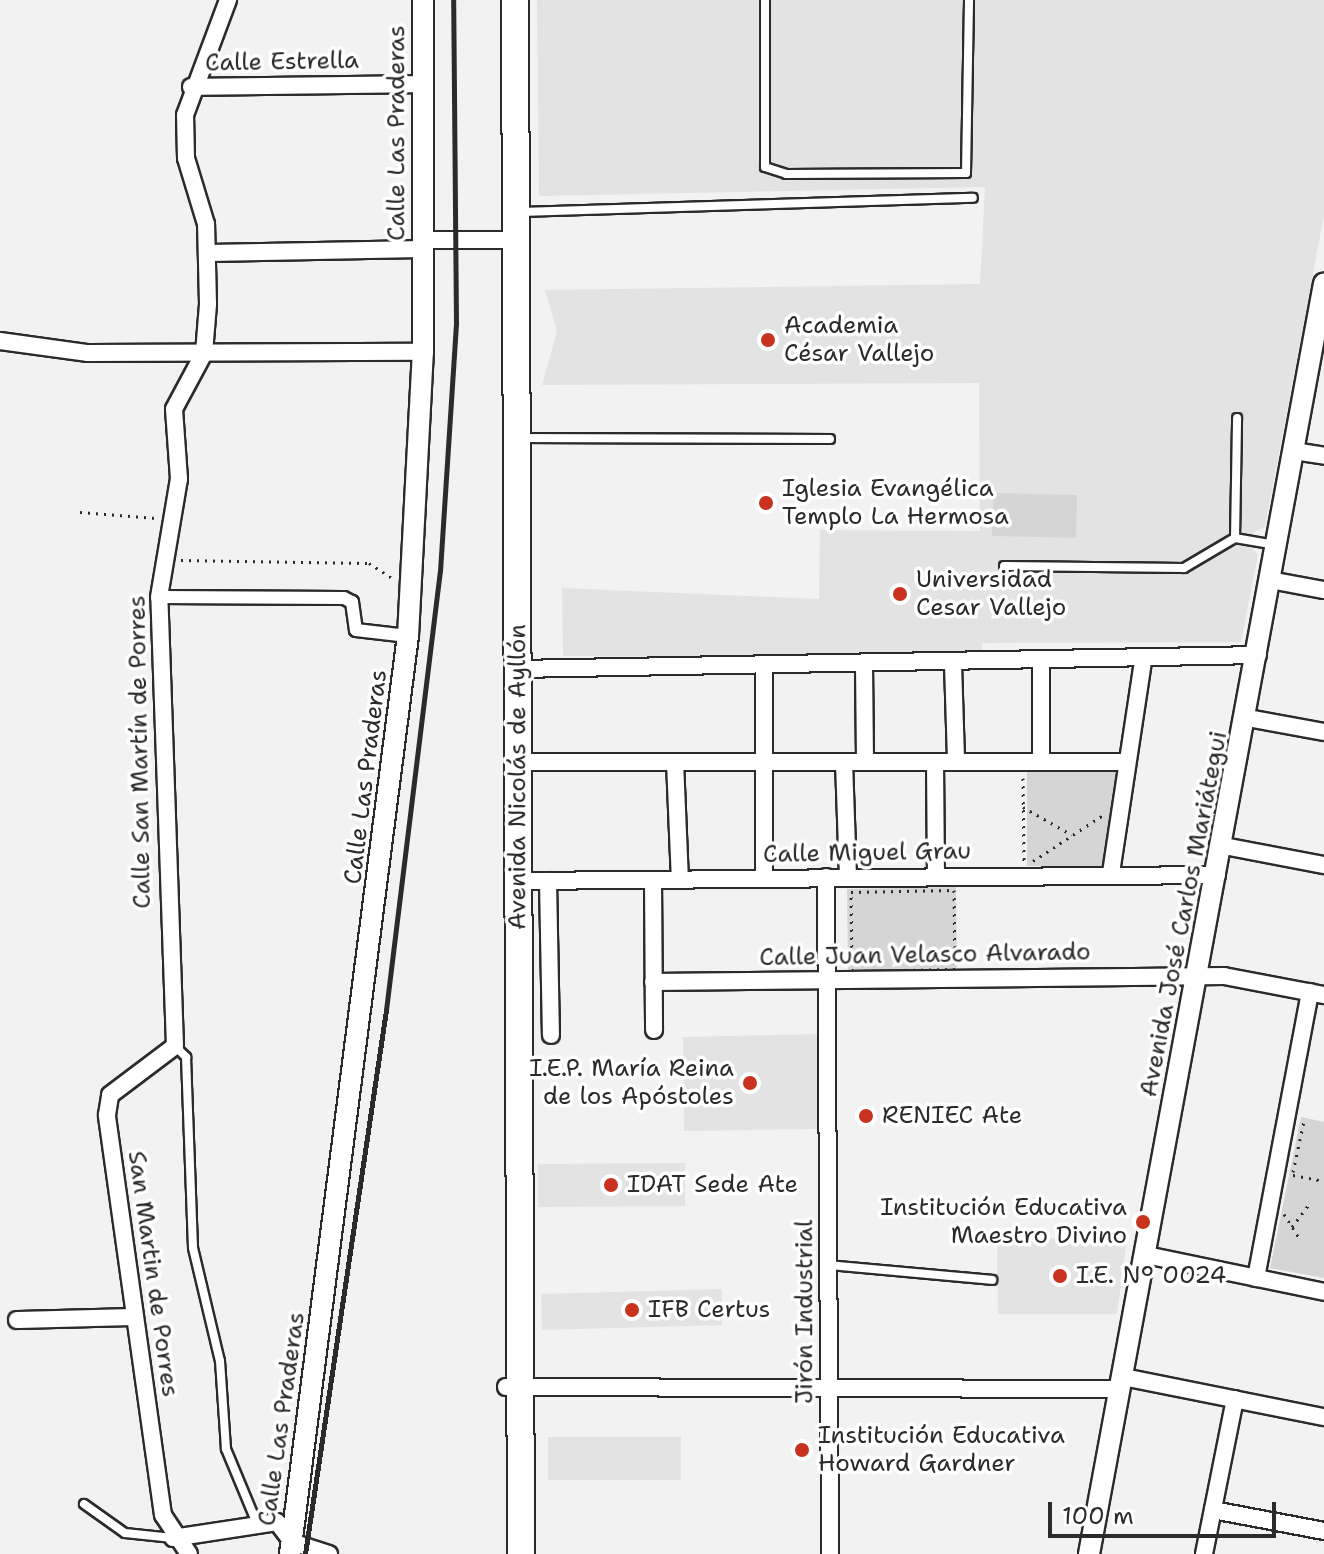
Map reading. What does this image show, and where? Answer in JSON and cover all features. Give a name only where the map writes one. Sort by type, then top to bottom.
[{"type":"main road","name":"Avenida Nicolás de Ayllón","points":[[498,0],[516,438],[518,881],[513,1387],[507,1554]]},
{"type":"main road","name":"Avenida Nicolás de Ayllón","points":[[515,0],[517,213],[508,240],[513,1387],[521,1554]]},
{"type":"street","name":"Calle San Martín de Porres","points":[[175,1046],[159,597],[163,557],[179,479],[174,409],[204,353],[209,253],[186,158],[191,87],[228,0]]},
{"type":"street","name":"Calle Las Praderas","points":[[291,1548],[408,636],[423,352],[423,0]]},
{"type":"street","name":"Calle Estrella","points":[[191,87],[422,84]]},
{"type":"street","points":[[209,253],[508,240]]},
{"type":"street","name":"Avenida José Carlos Mariátegui","points":[[1089,1554],[1248,718],[1270,580],[1322,311],[1324,284]]},
{"type":"street","points":[[0,341],[88,353],[423,352]]},
{"type":"street","points":[[1294,451],[1324,456]]},
{"type":"street","points":[[1270,580],[1324,590]]},
{"type":"street","points":[[159,597],[344,598],[352,602],[356,630],[408,636]]},
{"type":"street","points":[[517,669],[1143,661],[1258,655]]},
{"type":"street","points":[[1111,873],[1143,661]]},
{"type":"street","points":[[1041,662],[1041,762]]},
{"type":"street","points":[[953,664],[956,762]]},
{"type":"street","points":[[864,665],[865,762]]},
{"type":"street","points":[[764,666],[764,878]]},
{"type":"street","points":[[1248,718],[1324,732]]},
{"type":"street","points":[[516,762],[1127,762]]},
{"type":"street","points":[[675,762],[680,879]]},
{"type":"street","points":[[844,762],[848,877]]},
{"type":"street","points":[[935,762],[936,876]]},
{"type":"street","points":[[1224,846],[1324,865]]},
{"type":"street","name":"Calle Miguel Grau","points":[[518,881],[1111,873],[1217,875]]},
{"type":"street","name":"Jirón Industrial","points":[[826,877],[830,1554]]},
{"type":"street","points":[[653,880],[654,1030]]},
{"type":"street","points":[[548,881],[551,1035]]},
{"type":"street","name":"Calle Juan Velasco Alvarado","points":[[653,982],[1198,976],[1317,993]]},
{"type":"street","points":[[1256,1278],[1277,1212],[1317,993]]},
{"type":"street","name":"San Martin de Porres","points":[[173,1538],[163,1515],[107,1115],[110,1095],[175,1046]]},
{"type":"street","points":[[1146,1255],[1324,1292]]},
{"type":"street","points":[[17,1320],[134,1317]]},
{"type":"street","points":[[513,1387],[1121,1383],[1235,1399],[1324,1417]]},
{"type":"street","points":[[1204,1554],[1235,1399]]},
{"type":"street","points":[[1213,1510],[1324,1531]]},
{"type":"street","points":[[173,1538],[256,1521],[277,1522],[291,1548],[329,1554]]},
{"type":"street","points":[[173,1538],[189,1554]]},
{"type":"lane","points":[[765,0],[765,167],[786,174],[966,173],[969,0]]},
{"type":"lane","points":[[517,213],[973,198]]},
{"type":"lane","points":[[1235,538],[1237,418]]},
{"type":"lane","points":[[516,438],[830,439]]},
{"type":"lane","points":[[1004,566],[1184,568],[1235,538],[1277,545]]},
{"type":"lane","points":[[175,1046],[186,1057],[193,1248],[220,1361],[226,1449],[256,1521]]},
{"type":"lane","points":[[828,1265],[992,1280]]},
{"type":"lane","points":[[84,1504],[125,1533],[173,1538]]},
{"type":"path","points":[[80,512],[171,519]]},
{"type":"path","points":[[163,557],[369,563],[390,580],[411,581]]},
{"type":"path","points":[[1023,762],[1024,874]]},
{"type":"path","points":[[1023,807],[1072,835]]},
{"type":"path","points":[[1045,863],[1029,863],[1116,807]]},
{"type":"path","points":[[954,890],[955,969],[852,971],[851,892],[954,890]]},
{"type":"path","points":[[1290,1188],[1304,1121]]},
{"type":"path","points":[[1293,1175],[1324,1181]]},
{"type":"path","points":[[1277,1212],[1287,1201]]},
{"type":"path","points":[[1292,1227],[1311,1202]]},
{"type":"path","points":[[1277,1212],[1282,1226]]},
{"type":"path","points":[[1277,1212],[1299,1238]]},
{"type":"shaded area","points":[[537,0],[1324,0],[1324,215],[1265,527],[1254,532],[1251,548],[1258,554],[1241,642],[982,643],[982,658],[563,656],[562,588],[819,599],[820,530],[980,531],[979,383],[542,385],[557,331],[545,290],[980,284],[985,187],[539,196]]},
{"type":"shaded area","points":[[993,493],[1077,495],[1076,538],[992,536]]},
{"type":"shaded area","points":[[1027,765],[1123,766],[1109,866],[1027,866]]},
{"type":"shaded area","points":[[956,887],[957,973],[848,974],[847,889]]},
{"type":"shaded area","name":"I.E.P. María Reina de los Apóstoles","points":[[817,1034],[818,1129],[684,1131],[683,1037]]},
{"type":"shaded area","points":[[1301,1117],[1324,1122],[1324,1278],[1270,1268]]},
{"type":"shaded area","name":"IDAT Sede Ate","points":[[685,1163],[685,1206],[538,1207],[538,1164]]},
{"type":"shaded area","name":"I.E. N° 0024","points":[[1127,1238],[1117,1314],[998,1314],[997,1239]]},
{"type":"shaded area","name":"IFB Certus","points":[[722,1289],[722,1325],[542,1330],[541,1294]]},
{"type":"shaded area","points":[[548,1437],[681,1437],[681,1480],[548,1480]]},
{"type":"railway","points":[[305,1554],[386,1010],[440,571],[456,323],[453,0]]},
{"type":"place","name":"Academia César Vallejo","points":[[768,340]]},
{"type":"place","name":"Iglesia Evangélica Templo La Hermosa","points":[[766,503]]},
{"type":"place","name":"Universidad Cesar Vallejo","points":[[900,594]]},
{"type":"place","name":"I.E.P. María Reina de los Apóstoles","points":[[750,1083]]},
{"type":"place","name":"RENIEC Ate","points":[[866,1116]]},
{"type":"place","name":"IDAT Sede Ate","points":[[611,1185]]},
{"type":"place","name":"Institución Educativa Maestro Divino","points":[[1143,1222]]},
{"type":"place","name":"I.E. N° 0024","points":[[1060,1276]]},
{"type":"place","name":"IFB Certus","points":[[632,1310]]},
{"type":"place","name":"Institución Educativa Howard Gardner","points":[[802,1450]]}]
